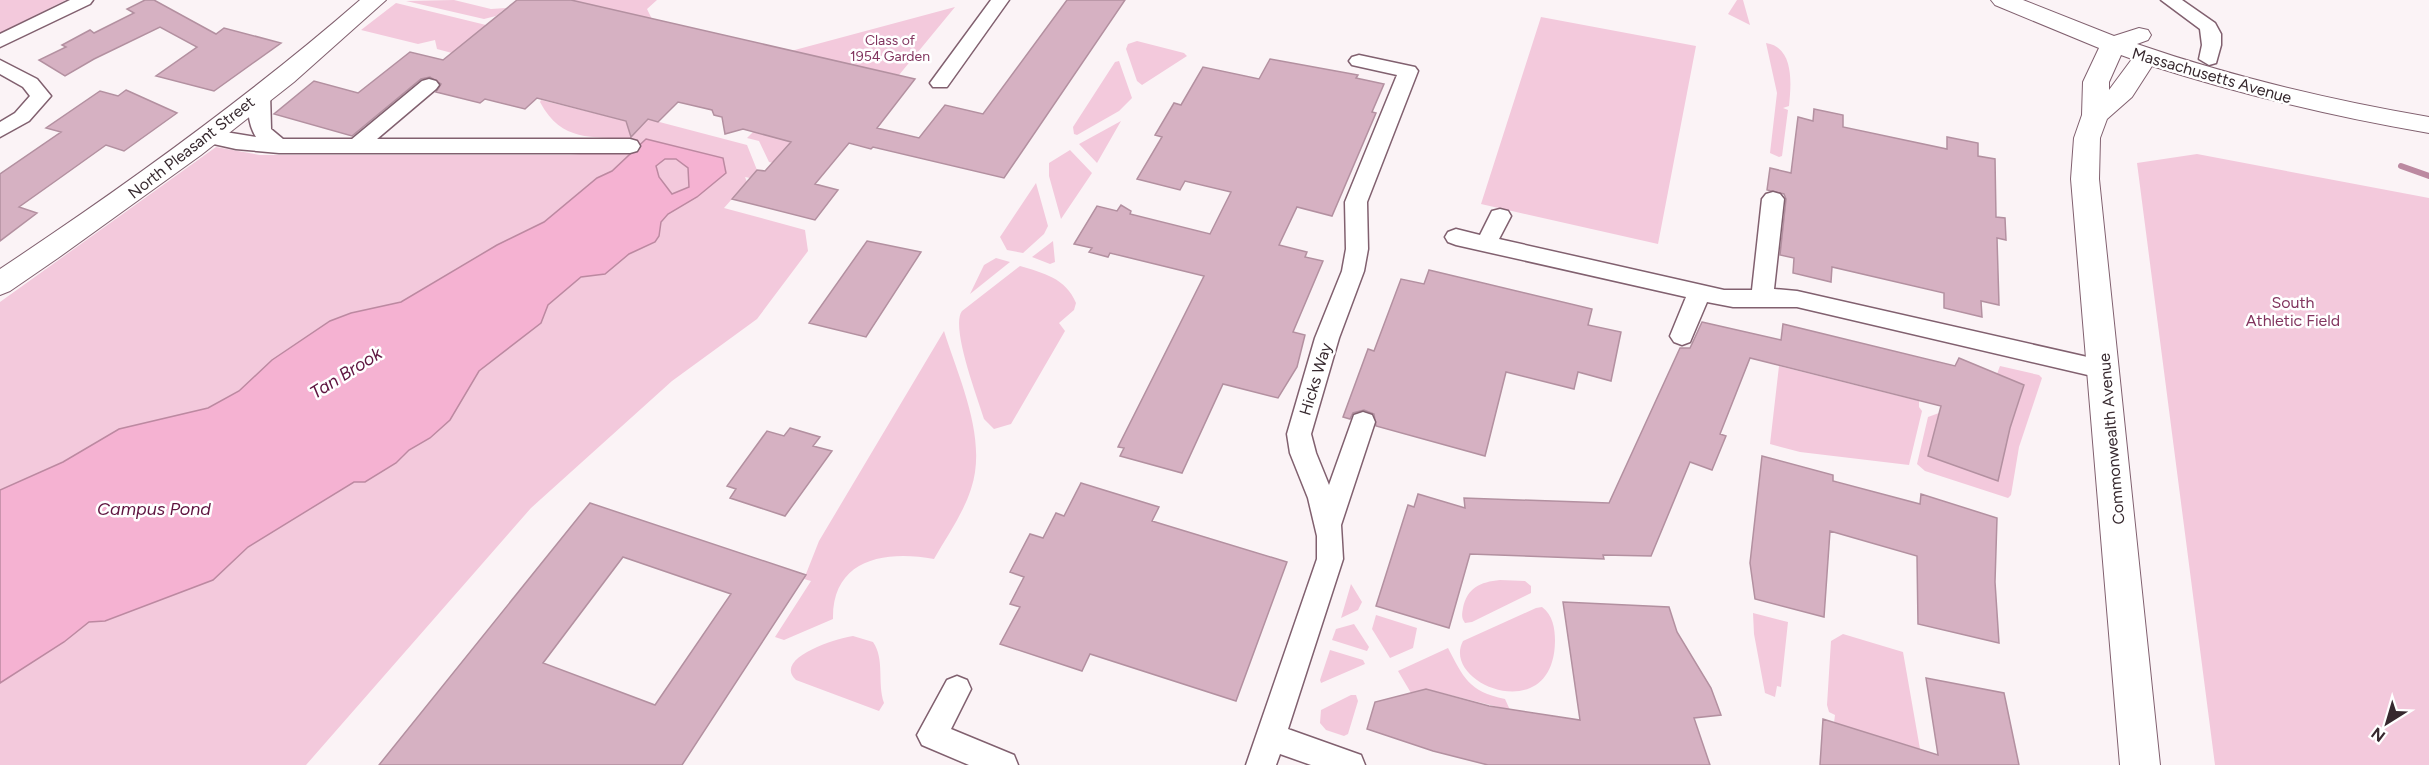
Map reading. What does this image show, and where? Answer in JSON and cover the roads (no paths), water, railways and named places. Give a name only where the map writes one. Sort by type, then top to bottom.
[{"type":"main road","name":"North Pleasant Street","points":[[0,284],[104,214],[207,136],[374,0]]},
{"type":"main road","name":"Massachusetts Avenue","points":[[2003,0],[2113,45],[2142,46],[2209,59],[2291,81],[2429,108]]},
{"type":"main road","name":"Massachusetts Avenue","points":[[2046,0],[2142,46],[2284,97],[2349,112],[2429,125]]},
{"type":"main road","name":"Commonwealth Avenue","points":[[2113,45],[2096,82],[2095,115],[2087,138],[2085,179],[2105,370],[2140,765]]},
{"type":"main road","points":[[2095,115],[2122,91],[2142,46]]},
{"type":"lane","points":[[0,41],[84,0]]},
{"type":"lane","points":[[940,83],[1000,0]]},
{"type":"lane","points":[[2170,0],[2198,17],[2212,31],[2214,38],[2209,59]]},
{"type":"lane","name":"Hicks Way","points":[[1261,765],[1328,569],[1330,549],[1328,527],[1321,498],[1303,453],[1299,434],[1327,338],[1353,271],[1357,240],[1356,202],[1408,71],[1359,61]]},
{"type":"lane","points":[[0,66],[30,83],[41,96],[22,117],[0,131]]},
{"type":"lane","points":[[357,146],[429,85]]},
{"type":"lane","points":[[260,93],[259,129],[263,136],[279,146]]},
{"type":"lane","points":[[207,136],[236,142],[279,146],[630,146]]},
{"type":"lane","points":[[1762,298],[1773,199]]},
{"type":"lane","points":[[1486,244],[1500,216]]},
{"type":"lane","points":[[1456,237],[1699,293],[1740,300],[1785,296],[2105,370]]},
{"type":"lane","points":[[1682,336],[1699,293]]},
{"type":"lane","points":[[1328,527],[1363,422]]},
{"type":"lane","points":[[957,689],[932,735],[1003,765]]},
{"type":"lane","points":[[1272,737],[1350,765]]},
{"type":"water","name":"Campus Pond","points":[[646,139],[723,158],[726,173],[697,197],[668,214],[661,222],[659,236],[655,242],[629,254],[605,274],[581,277],[548,305],[541,323],[479,371],[450,420],[430,438],[409,450],[396,463],[365,482],[354,482],[248,547],[213,580],[105,621],[89,622],[64,642],[0,683],[0,490],[63,462],[119,429],[208,408],[239,391],[272,360],[330,321],[351,313],[401,302],[497,245],[544,222],[597,178],[612,171]],"holes":[[[665,159],[676,159],[688,168],[689,187],[672,194],[659,177],[656,166]]]},
{"type":"waterway","points":[[2401,166],[2429,176]]},
{"type":"park label","name":"Class of 1954 Garden","points":[[890,48]]},
{"type":"park label","name":"South Athletic Field","points":[[2293,311]]},
{"type":"water label","name":"Tan Brook","points":[[346,373]]}]
